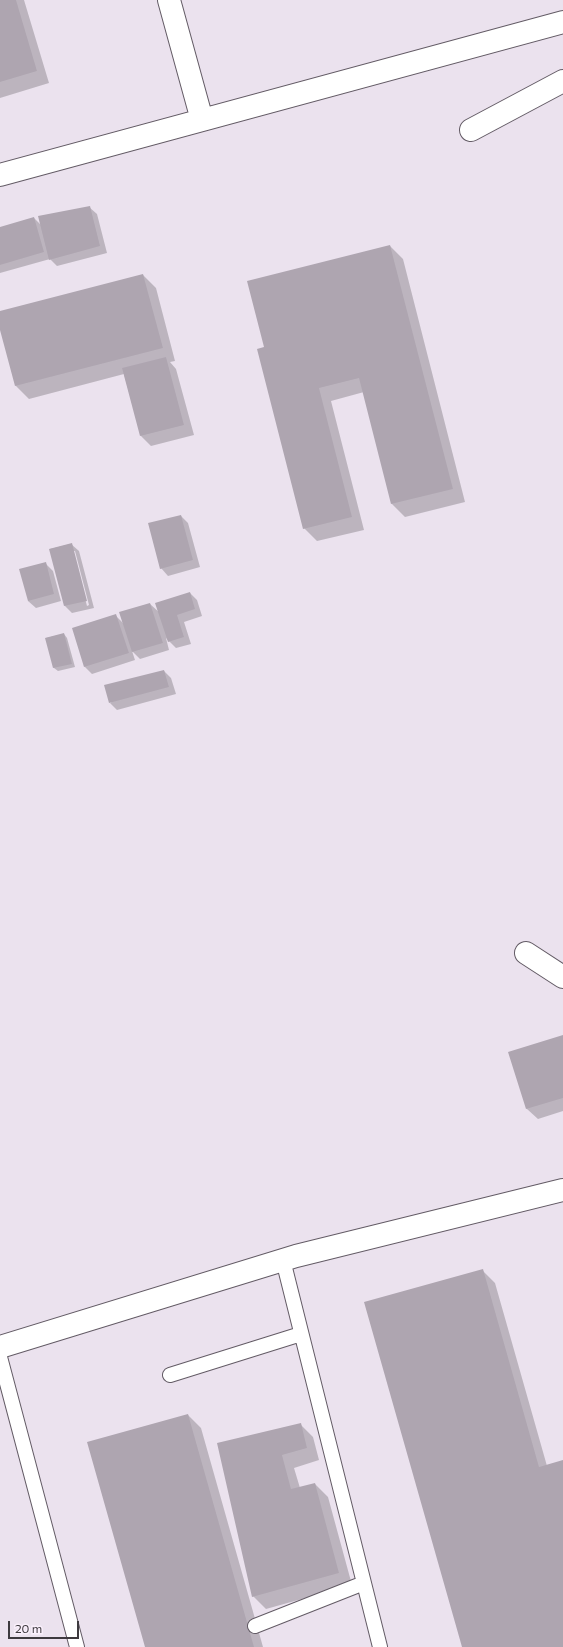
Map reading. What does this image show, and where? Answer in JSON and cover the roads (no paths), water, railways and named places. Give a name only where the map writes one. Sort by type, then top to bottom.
[{"type":"street","points":[[169,0],[202,120]]},
{"type":"street","points":[[0,175],[563,22]]},
{"type":"street","points":[[471,130],[563,81]]},
{"type":"street","points":[[526,953],[563,977]]},
{"type":"street","points":[[0,1347],[283,1260],[563,1190]]},
{"type":"lane","points":[[283,1260],[380,1647]]},
{"type":"lane","points":[[170,1375],[301,1334]]},
{"type":"lane","points":[[0,1357],[76,1647]]},
{"type":"lane","points":[[255,1626],[364,1583]]}]
